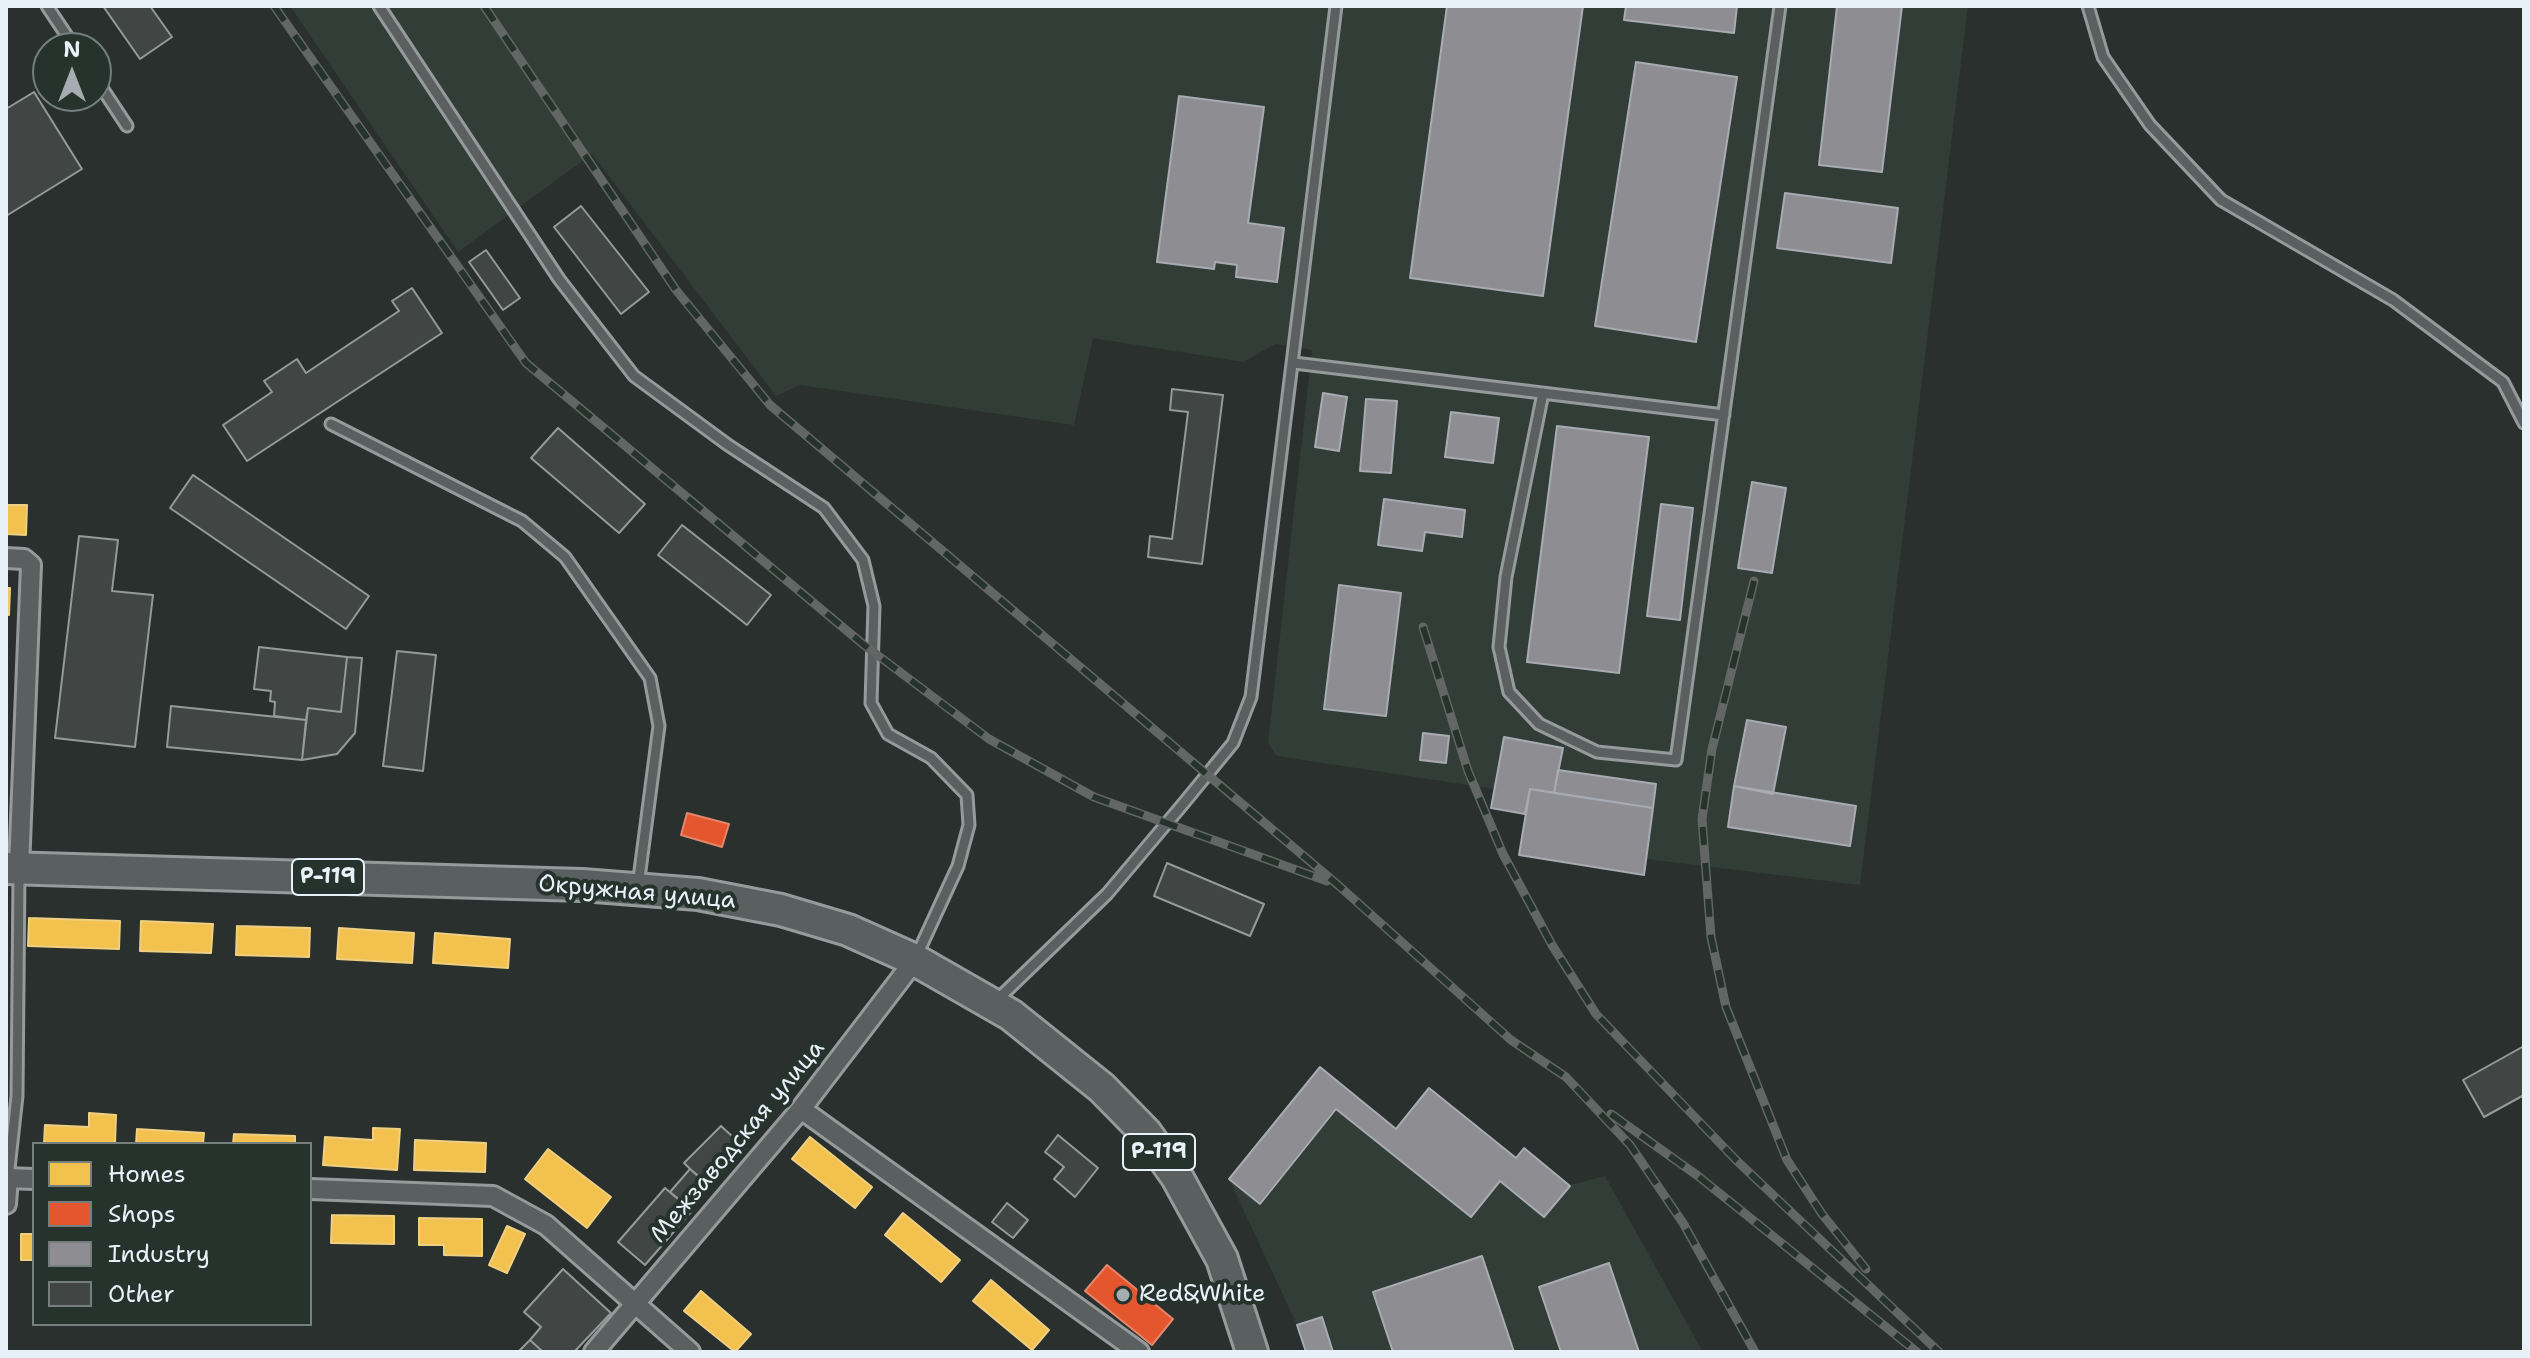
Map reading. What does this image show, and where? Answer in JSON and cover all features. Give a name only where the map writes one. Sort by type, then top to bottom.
[{"type":"highway","name":"Окружная улица","points":[[12,868],[637,889],[698,894],[781,910],[848,930],[915,960],[994,1004],[1044,1038],[1102,1088],[1146,1133],[1177,1177],[1222,1259],[1252,1352]]},
{"type":"street","points":[[6,558],[24,559],[31,565],[12,868]]},
{"type":"street","name":"Межзаводская улица","points":[[594,1352],[801,1109],[915,960]]},
{"type":"street","points":[[801,1109],[1139,1352]]},
{"type":"street","points":[[6,1204],[7,1178],[32,1179]]},
{"type":"street","points":[[312,1189],[493,1196],[546,1225],[633,1305],[690,1352]]},
{"type":"lane","points":[[47,6],[64,32]]},
{"type":"lane","points":[[379,6],[559,279],[634,376],[728,445],[824,508],[863,560],[874,606],[871,703],[888,734],[931,758],[967,795],[969,825],[958,866],[915,960]]},
{"type":"lane","points":[[994,1004],[1107,894],[1233,743],[1251,697],[1336,6]]},
{"type":"lane","points":[[1543,393],[1506,577],[1499,647],[1509,692],[1539,724],[1597,752],[1676,760],[1780,6]]},
{"type":"lane","points":[[2088,6],[2103,57],[2150,125],[2221,200],[2302,251],[2393,300],[2503,382],[2524,423]]},
{"type":"lane","points":[[112,103],[127,126]]},
{"type":"lane","points":[[1294,363],[1724,415]]},
{"type":"lane","points":[[331,424],[522,521],[565,557],[650,678],[659,726],[637,889]]},
{"type":"lane","points":[[7,1178],[17,1096],[12,868]]},
{"type":"shaded area","points":[[290,6],[1968,6],[1860,885],[1646,859],[1644,875],[1519,855],[1525,815],[1491,808],[1494,789],[1277,756],[1268,743],[1312,350],[1276,344],[1243,362],[1093,338],[1074,425],[800,385],[776,396],[592,154],[458,252]]},
{"type":"shaded area","points":[[1320,1067],[1396,1128],[1429,1088],[1515,1158],[1524,1148],[1570,1185],[1605,1176],[1703,1352],[1306,1352],[1297,1325],[1229,1179]]},
{"type":"building: Homes","points":[[6,505],[27,505],[26,535],[6,534]]},
{"type":"building: Homes","points":[[6,588],[10,588],[9,615],[6,615]]},
{"type":"building: Homes","points":[[29,918],[120,921],[119,949],[28,946]]},
{"type":"building: Homes","points":[[141,921],[213,924],[211,953],[140,951]]},
{"type":"building: Homes","points":[[237,926],[310,928],[309,957],[236,955]]},
{"type":"building: Homes","points":[[339,928],[414,933],[412,963],[337,959]]},
{"type":"building: Homes","points":[[435,933],[510,939],[508,968],[433,963]]},
{"type":"building: Homes","points":[[89,1113],[116,1115],[115,1142],[44,1142],[45,1125],[89,1127]]},
{"type":"building: Homes","points":[[373,1128],[400,1129],[397,1170],[323,1165],[325,1137],[373,1140]]},
{"type":"building: Homes","points":[[137,1129],[204,1133],[203,1142],[136,1142]]},
{"type":"building: Homes","points":[[234,1134],[295,1136],[295,1142],[233,1142]]},
{"type":"building: Homes","points":[[810,1137],[872,1187],[855,1208],[792,1159]]},
{"type":"building: Homes","points":[[415,1140],[486,1143],[485,1172],[414,1170]]},
{"type":"building: Homes","points":[[548,1149],[611,1197],[587,1228],[525,1179]]},
{"type":"building: Homes","points":[[903,1213],[960,1260],[941,1282],[885,1235]]},
{"type":"building: Homes","points":[[332,1215],[394,1216],[394,1244],[331,1243]]},
{"type":"building: Homes","points":[[419,1218],[482,1219],[482,1256],[444,1255],[444,1245],[419,1245]]},
{"type":"building: Homes","points":[[507,1226],[525,1234],[507,1273],[489,1265]]},
{"type":"building: Homes","points":[[21,1234],[32,1234],[32,1260],[21,1260]]},
{"type":"building: Homes","points":[[991,1280],[1049,1330],[1032,1350],[973,1301]]},
{"type":"building: Homes","points":[[701,1291],[751,1334],[735,1352],[684,1311]]},
{"type":"building: Shops","points":[[687,813],[729,824],[722,847],[681,835]]},
{"type":"building: Shops","points":[[1107,1265],[1173,1319],[1152,1345],[1085,1291]]},
{"type":"building: Industry","points":[[1447,6],[1583,6],[1543,296],[1410,278]]},
{"type":"building: Industry","points":[[1626,6],[1737,6],[1734,33],[1624,20]]},
{"type":"building: Industry","points":[[1837,6],[1902,6],[1882,172],[1819,165]]},
{"type":"building: Industry","points":[[1636,62],[1737,77],[1696,342],[1595,326]]},
{"type":"building: Industry","points":[[1179,96],[1264,107],[1248,223],[1284,228],[1277,282],[1236,277],[1237,265],[1215,262],[1214,269],[1157,262]]},
{"type":"building: Industry","points":[[1785,193],[1898,208],[1891,263],[1777,248]]},
{"type":"building: Industry","points":[[1323,393],[1347,397],[1339,451],[1315,447]]},
{"type":"building: Industry","points":[[1366,399],[1397,401],[1391,473],[1360,471]]},
{"type":"building: Industry","points":[[1451,412],[1499,418],[1493,463],[1445,457]]},
{"type":"building: Industry","points":[[1557,426],[1649,437],[1619,673],[1527,662]]},
{"type":"building: Industry","points":[[1752,482],[1786,488],[1772,573],[1738,568]]},
{"type":"building: Industry","points":[[1384,499],[1465,510],[1462,537],[1425,532],[1422,551],[1378,545]]},
{"type":"building: Industry","points":[[1661,504],[1693,508],[1680,620],[1647,616]]},
{"type":"building: Industry","points":[[1339,585],[1401,593],[1386,716],[1324,709]]},
{"type":"building: Industry","points":[[1747,720],[1786,727],[1773,794],[1734,786]]},
{"type":"building: Industry","points":[[1423,733],[1449,736],[1446,763],[1420,760]]},
{"type":"building: Industry","points":[[1504,737],[1563,748],[1554,793],[1530,789],[1525,814],[1491,808]]},
{"type":"building: Industry","points":[[1558,770],[1656,784],[1653,808],[1554,793]]},
{"type":"building: Industry","points":[[1734,786],[1856,806],[1850,846],[1728,827]]},
{"type":"building: Industry","points":[[1530,789],[1653,808],[1644,875],[1519,855]]},
{"type":"building: Industry","points":[[1320,1067],[1396,1129],[1429,1088],[1516,1158],[1524,1148],[1570,1186],[1544,1217],[1500,1181],[1471,1217],[1336,1109],[1260,1204],[1229,1179]]},
{"type":"building: Industry","points":[[1482,1256],[1514,1352],[1393,1352],[1373,1292]]},
{"type":"building: Industry","points":[[1609,1263],[1639,1352],[1561,1352],[1539,1287]]},
{"type":"building: Industry","points":[[1322,1317],[1333,1352],[1306,1352],[1297,1325]]},
{"type":"building: Other","points":[[103,6],[150,6],[172,37],[140,59]]},
{"type":"building: Other","points":[[32,93],[32,112],[46,112],[82,169],[6,216],[6,109]]},
{"type":"building: Other","points":[[581,206],[649,292],[621,314],[554,227]]},
{"type":"building: Other","points":[[486,250],[520,298],[503,310],[469,262]]},
{"type":"building: Other","points":[[412,288],[442,333],[247,461],[223,425],[272,392],[264,381],[297,359],[306,373],[399,311],[392,301]]},
{"type":"building: Other","points":[[1172,389],[1223,395],[1202,564],[1148,557],[1150,536],[1172,539],[1188,412],[1170,410]]},
{"type":"building: Other","points":[[558,428],[645,504],[619,533],[531,458]]},
{"type":"building: Other","points":[[193,475],[369,596],[346,629],[170,508]]},
{"type":"building: Other","points":[[682,525],[771,595],[747,625],[658,555]]},
{"type":"building: Other","points":[[79,536],[118,540],[112,591],[153,595],[135,747],[55,738]]},
{"type":"building: Other","points":[[259,647],[347,657],[341,712],[308,708],[306,720],[274,716],[275,702],[270,701],[271,691],[254,689]]},
{"type":"building: Other","points":[[397,651],[436,655],[423,771],[383,766]]},
{"type":"building: Other","points":[[347,657],[362,658],[355,733],[337,754],[302,760],[308,708],[341,712]]},
{"type":"building: Other","points":[[171,706],[306,720],[302,760],[167,747]]},
{"type":"building: Other","points":[[1167,863],[1264,904],[1250,936],[1154,896]]},
{"type":"building: Other","points":[[2524,1046],[2524,1095],[2484,1117],[2463,1080]]},
{"type":"building: Other","points":[[721,1126],[745,1148],[708,1186],[684,1163]]},
{"type":"building: Other","points":[[1058,1135],[1098,1168],[1075,1197],[1054,1179],[1064,1167],[1045,1152]]},
{"type":"building: Other","points":[[690,1169],[706,1182],[686,1205],[670,1192]]},
{"type":"building: Other","points":[[665,1188],[692,1211],[645,1265],[618,1242]]},
{"type":"building: Other","points":[[1007,1203],[1028,1220],[1013,1238],[992,1222]]},
{"type":"building: Other","points":[[563,1269],[611,1313],[574,1352],[543,1352],[530,1340],[541,1327],[524,1312]]},
{"type":"building: Other","points":[[530,1340],[543,1352],[518,1352]]},
{"type":"railway","points":[[274,6],[526,363],[864,645],[989,739],[1094,797],[1327,881]]},
{"type":"railway","points":[[484,6],[676,290],[770,405],[1338,885],[1511,1040],[1566,1077],[1630,1145],[1683,1223],[1755,1352]]},
{"type":"railway","points":[[1754,581],[1712,749],[1702,819],[1711,937],[1726,1007],[1787,1160],[1822,1214],[1866,1269]]},
{"type":"railway","points":[[1423,627],[1468,771],[1503,854],[1552,945],[1596,1014],[1736,1160],[1939,1352]]},
{"type":"railway","points":[[1611,1114],[1698,1176],[1917,1352]]},
{"type":"place","name":"Red&White","points":[[1123,1295]]}]
